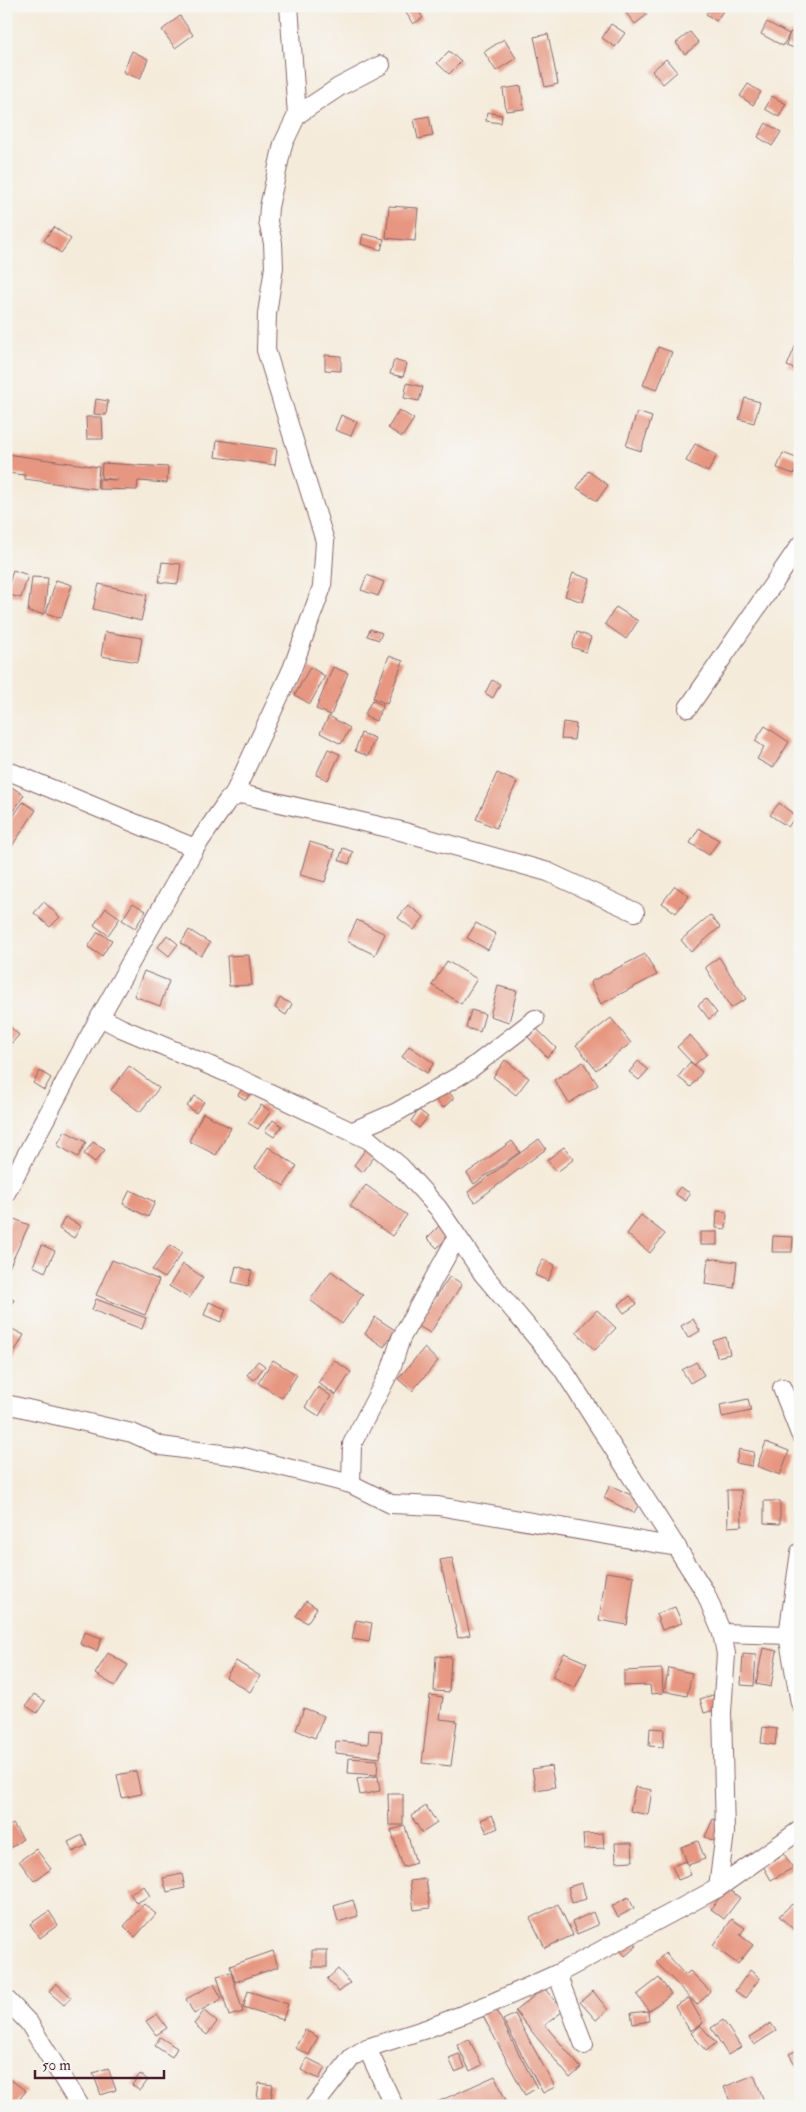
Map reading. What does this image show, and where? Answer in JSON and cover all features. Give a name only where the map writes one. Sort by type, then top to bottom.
[{"type":"street","points":[[233,796],[292,669],[322,587],[325,541],[266,350],[267,314],[274,267],[273,243],[268,222],[269,207],[282,144],[296,115],[289,6]]},
{"type":"street","points":[[296,115],[339,87],[381,65]]},
{"type":"street","points":[[688,708],[800,545]]},
{"type":"street","points":[[6,770],[195,848]]},
{"type":"street","points":[[6,1193],[100,1017],[195,848],[228,800],[233,796],[241,794],[257,797],[388,828],[548,872],[635,912]]},
{"type":"street","points":[[100,1017],[121,1028],[232,1075],[369,1140],[401,1168],[438,1208],[482,1274],[562,1368],[706,1592],[722,1633],[726,1654],[722,1712],[725,1832],[718,1888]]},
{"type":"street","points":[[353,1131],[397,1112],[469,1070],[535,1019]]},
{"type":"street","points":[[351,1484],[352,1444],[391,1369],[401,1338],[457,1237]]},
{"type":"street","points":[[782,1388],[800,1434]]},
{"type":"street","points":[[6,1404],[132,1433],[162,1446],[244,1457],[351,1484],[391,1504],[438,1506],[677,1547]]},
{"type":"street","points":[[800,1552],[788,1636],[800,1704]]},
{"type":"street","points":[[722,1633],[788,1636]]},
{"type":"street","points":[[314,2106],[352,2057],[366,2048],[426,2029],[557,1974],[718,1888],[800,1830]]},
{"type":"street","points":[[557,1974],[584,2045]]},
{"type":"street","points":[[6,1999],[29,2022],[80,2106]]},
{"type":"street","points":[[366,2048],[394,2106]]},
{"type":"building","points":[[416,6],[423,18],[413,24],[405,11]]},
{"type":"building","points":[[634,6],[640,6],[647,15],[635,24],[626,13]]},
{"type":"building","points":[[712,6],[725,8],[716,21],[706,14]]},
{"type":"building","points":[[180,16],[193,35],[175,48],[162,30]]},
{"type":"building","points":[[767,22],[789,34],[783,46],[761,34]]},
{"type":"building","points":[[611,24],[625,33],[615,47],[602,38]]},
{"type":"building","points":[[690,32],[699,43],[685,54],[676,43]]},
{"type":"building","points":[[790,32],[800,35],[800,50],[786,45]]},
{"type":"building","points":[[548,34],[558,84],[545,87],[534,37]]},
{"type":"building","points":[[504,39],[516,58],[496,71],[484,52]]},
{"type":"building","points":[[132,51],[148,59],[140,79],[123,72]]},
{"type":"building","points":[[449,51],[461,62],[449,74],[437,63]]},
{"type":"building","points":[[666,59],[677,72],[663,84],[652,71]]},
{"type":"building","points":[[748,84],[761,92],[753,105],[740,96]]},
{"type":"building","points":[[521,86],[524,109],[506,111],[503,89]]},
{"type":"building","points":[[772,96],[786,104],[779,117],[765,109]]},
{"type":"building","points":[[487,112],[502,115],[501,123],[486,121]]},
{"type":"building","points":[[429,116],[433,136],[418,139],[414,119]]},
{"type":"building","points":[[766,123],[781,132],[772,146],[758,137]]},
{"type":"building","points":[[389,206],[418,208],[415,241],[386,238]]},
{"type":"building","points":[[54,227],[71,239],[61,253],[44,240]]},
{"type":"building","points":[[363,234],[384,239],[381,250],[361,244]]},
{"type":"building","points":[[800,335],[800,371],[787,366]]},
{"type":"building","points":[[658,347],[672,352],[657,390],[643,385]]},
{"type":"building","points":[[325,355],[341,356],[341,371],[325,370]]},
{"type":"building","points":[[394,360],[407,364],[403,377],[390,374]]},
{"type":"building","points":[[407,383],[423,387],[419,401],[404,398]]},
{"type":"building","points":[[745,398],[760,402],[754,423],[739,419]]},
{"type":"building","points":[[96,399],[108,401],[106,415],[94,414]]},
{"type":"building","points":[[399,410],[414,419],[402,437],[388,428]]},
{"type":"building","points":[[637,412],[652,417],[641,451],[626,446]]},
{"type":"building","points":[[341,415],[357,422],[351,436],[335,430]]},
{"type":"building","points":[[86,417],[102,417],[103,439],[87,439]]},
{"type":"building","points":[[217,440],[277,449],[275,465],[215,457]]},
{"type":"building","points":[[695,444],[717,455],[708,472],[686,461]]},
{"type":"building","points":[[783,453],[799,459],[794,474],[777,468]]},
{"type":"building","points":[[6,454],[99,467],[97,489],[25,479],[25,475],[6,473]]},
{"type":"building","points":[[102,463],[168,467],[167,483],[138,481],[137,490],[99,489],[99,479],[117,480],[101,478]]},
{"type":"building","points":[[588,471],[608,485],[597,501],[577,488]]},
{"type":"building","points":[[162,562],[181,564],[178,584],[159,582]]},
{"type":"building","points":[[13,570],[28,575],[21,598],[6,594]]},
{"type":"building","points":[[573,573],[590,579],[583,602],[565,596]]},
{"type":"building","points":[[367,575],[384,582],[378,596],[361,590]]},
{"type":"building","points":[[32,577],[48,578],[44,614],[28,612]]},
{"type":"building","points":[[56,580],[72,585],[61,618],[46,613]]},
{"type":"building","points":[[99,584],[147,595],[141,621],[93,609]]},
{"type":"building","points":[[616,607],[638,621],[626,639],[605,624]]},
{"type":"building","points":[[370,629],[382,633],[379,640],[367,636]]},
{"type":"building","points":[[105,632],[142,638],[138,662],[101,656]]},
{"type":"building","points":[[577,632],[591,637],[586,652],[572,647]]},
{"type":"building","points":[[389,656],[403,661],[387,704],[373,698]]},
{"type":"building","points":[[310,667],[325,676],[310,704],[295,695]]},
{"type":"building","points":[[333,667],[348,673],[331,715],[316,709]]},
{"type":"building","points":[[492,680],[500,684],[493,698],[485,693]]},
{"type":"building","points":[[372,700],[383,705],[376,721],[364,716]]},
{"type":"building","points":[[329,716],[350,728],[341,744],[320,733]]},
{"type":"building","points":[[563,722],[576,724],[574,740],[561,739]]},
{"type":"building","points":[[765,726],[789,742],[773,768],[757,759],[764,747],[755,741]]},
{"type":"building","points":[[361,733],[375,738],[368,756],[355,751]]},
{"type":"building","points":[[328,749],[340,754],[328,780],[316,775]]},
{"type":"building","points":[[497,773],[517,782],[496,828],[476,819]]},
{"type":"building","points":[[10,786],[24,795],[6,823],[6,792]]},
{"type":"building","points":[[23,802],[36,810],[6,855],[6,827]]},
{"type":"building","points":[[779,803],[796,816],[788,827],[770,815]]},
{"type":"building","points":[[699,828],[719,840],[709,855],[690,843]]},
{"type":"building","points":[[310,842],[335,850],[325,882],[300,875]]},
{"type":"building","points":[[343,848],[353,852],[349,864],[339,860]]},
{"type":"building","points":[[675,886],[689,896],[676,913],[662,903]]},
{"type":"building","points":[[44,902],[60,917],[50,927],[34,913]]},
{"type":"building","points":[[133,903],[146,911],[135,928],[122,920]]},
{"type":"building","points":[[408,905],[424,917],[414,930],[398,918]]},
{"type":"building","points":[[106,908],[120,918],[108,935],[94,925]]},
{"type":"building","points":[[710,915],[720,927],[691,952],[681,940]]},
{"type":"building","points":[[357,920],[385,934],[375,955],[347,941]]},
{"type":"building","points":[[476,923],[496,934],[488,950],[467,938]]},
{"type":"building","points":[[189,930],[210,943],[201,956],[181,943]]},
{"type":"building","points":[[98,932],[112,940],[102,956],[88,947]]},
{"type":"building","points":[[167,935],[178,944],[169,956],[158,947]]},
{"type":"building","points":[[645,954],[657,975],[601,1004],[590,982]]},
{"type":"building","points":[[249,955],[252,985],[229,986],[227,956]]},
{"type":"building","points":[[719,957],[746,999],[731,1008],[705,967]]},
{"type":"building","points":[[447,961],[477,979],[461,1004],[432,985]]},
{"type":"building","points":[[144,971],[169,981],[160,1006],[134,996]]},
{"type":"building","points":[[498,986],[517,991],[509,1022],[490,1016]]},
{"type":"building","points":[[280,998],[292,1004],[286,1015],[275,1008]]},
{"type":"building","points":[[706,999],[717,1013],[709,1019],[698,1005]]},
{"type":"building","points":[[471,1010],[485,1014],[480,1032],[466,1028]]},
{"type":"building","points":[[611,1018],[631,1043],[596,1070],[576,1045]]},
{"type":"building","points":[[9,1026],[19,1035],[12,1043],[6,1038],[6,1030]]},
{"type":"building","points":[[537,1029],[556,1048],[547,1057],[528,1037]]},
{"type":"building","points":[[690,1035],[707,1054],[694,1065],[677,1047]]},
{"type":"building","points":[[409,1046],[434,1063],[427,1073],[402,1057]]},
{"type":"building","points":[[505,1060],[529,1078],[516,1095],[493,1077]]},
{"type":"building","points":[[638,1061],[648,1070],[639,1080],[629,1072]]},
{"type":"building","points":[[583,1062],[598,1085],[569,1103],[554,1080]]},
{"type":"building","points":[[690,1062],[702,1072],[691,1087],[678,1077]]},
{"type":"building","points":[[129,1066],[159,1088],[140,1112],[111,1090]]},
{"type":"building","points":[[40,1071],[51,1078],[44,1090],[33,1083]]},
{"type":"building","points":[[245,1084],[253,1089],[246,1100],[238,1095]]},
{"type":"building","points":[[445,1088],[454,1098],[443,1108],[434,1098]]},
{"type":"building","points":[[195,1096],[204,1102],[196,1113],[187,1106]]},
{"type":"building","points":[[261,1105],[271,1111],[258,1129],[248,1123]]},
{"type":"building","points":[[419,1110],[428,1117],[419,1128],[411,1121]]},
{"type":"building","points":[[203,1113],[231,1128],[216,1155],[189,1141]]},
{"type":"building","points":[[273,1120],[282,1126],[274,1137],[265,1131]]},
{"type":"building","points":[[65,1131],[86,1142],[78,1157],[57,1145]]},
{"type":"building","points":[[539,1139],[546,1149],[475,1202],[468,1192]]},
{"type":"building","points":[[512,1141],[520,1152],[474,1184],[467,1173]]},
{"type":"building","points":[[93,1142],[105,1150],[95,1162],[84,1154]]},
{"type":"building","points":[[368,1146],[377,1153],[363,1172],[354,1165]]},
{"type":"building","points":[[268,1147],[297,1166],[284,1186],[255,1168]]},
{"type":"building","points":[[564,1147],[574,1159],[557,1172],[547,1160]]},
{"type":"building","points":[[366,1185],[407,1215],[392,1236],[350,1206]]},
{"type":"building","points":[[680,1187],[690,1193],[686,1201],[675,1194]]},
{"type":"building","points":[[130,1190],[155,1202],[148,1217],[123,1204]]},
{"type":"building","points":[[717,1211],[727,1212],[726,1229],[716,1228]]},
{"type":"building","points":[[641,1215],[665,1234],[650,1253],[627,1234]]},
{"type":"building","points":[[65,1217],[81,1226],[74,1238],[59,1229]]},
{"type":"building","points":[[12,1218],[29,1225],[6,1274],[6,1231]]},
{"type":"building","points":[[442,1223],[453,1233],[437,1248],[427,1238]]},
{"type":"building","points":[[700,1232],[717,1232],[717,1245],[700,1245]]},
{"type":"building","points":[[773,1236],[793,1237],[792,1252],[772,1252]]},
{"type":"building","points":[[42,1245],[55,1251],[45,1272],[33,1266]]},
{"type":"building","points":[[170,1245],[182,1253],[164,1278],[152,1270]]},
{"type":"building","points":[[708,1258],[737,1262],[734,1288],[705,1284]]},
{"type":"building","points":[[543,1259],[555,1265],[548,1281],[535,1275]]},
{"type":"building","points":[[112,1260],[159,1280],[145,1315],[96,1295]]},
{"type":"building","points":[[183,1264],[203,1277],[189,1298],[169,1286]]},
{"type":"building","points":[[236,1266],[252,1271],[248,1286],[232,1282]]},
{"type":"building","points":[[331,1271],[363,1295],[342,1324],[310,1300]]},
{"type":"building","points":[[450,1276],[462,1284],[430,1333],[417,1325]]},
{"type":"building","points":[[6,1296],[14,1300],[6,1315]]},
{"type":"building","points":[[630,1296],[637,1304],[624,1313],[618,1305]]},
{"type":"building","points":[[96,1299],[146,1318],[142,1329],[92,1310]]},
{"type":"building","points":[[209,1302],[226,1309],[221,1322],[204,1315]]},
{"type":"building","points":[[597,1310],[616,1328],[595,1350],[576,1332]]},
{"type":"building","points":[[375,1317],[395,1330],[384,1347],[365,1334]]},
{"type":"building","points":[[693,1319],[700,1331],[688,1338],[681,1326]]},
{"type":"building","points":[[10,1328],[24,1335],[12,1356],[6,1353],[6,1336]]},
{"type":"building","points":[[726,1337],[730,1354],[717,1357],[713,1341]]},
{"type":"building","points":[[424,1348],[438,1361],[412,1391],[398,1379]]},
{"type":"building","points":[[273,1360],[297,1375],[282,1398],[258,1383]]},
{"type":"building","points":[[334,1360],[351,1372],[336,1395],[318,1383]]},
{"type":"building","points":[[258,1361],[265,1366],[254,1380],[247,1375]]},
{"type":"building","points":[[696,1362],[704,1375],[690,1383],[682,1370]]},
{"type":"building","points":[[318,1387],[331,1396],[319,1416],[305,1407]]},
{"type":"building","points":[[748,1399],[751,1411],[722,1417],[720,1405]]},
{"type":"building","points":[[766,1442],[789,1451],[780,1475],[757,1466]]},
{"type":"building","points":[[739,1449],[754,1452],[752,1466],[736,1463]]},
{"type":"building","points":[[610,1485],[641,1500],[634,1513],[604,1498]]},
{"type":"building","points":[[727,1490],[741,1490],[742,1526],[728,1527]]},
{"type":"building","points":[[764,1501],[780,1501],[780,1524],[764,1523]]},
{"type":"building","points":[[452,1558],[470,1635],[458,1638],[440,1560]]},
{"type":"building","points":[[606,1572],[634,1576],[627,1625],[599,1620]]},
{"type":"building","points":[[306,1601],[317,1608],[307,1623],[296,1616]]},
{"type":"building","points":[[675,1607],[682,1623],[662,1630],[656,1614]]},
{"type":"building","points":[[356,1620],[372,1623],[369,1642],[352,1639]]},
{"type":"building","points":[[84,1632],[102,1638],[97,1651],[80,1644]]},
{"type":"building","points":[[763,1648],[777,1651],[771,1687],[756,1684]]},
{"type":"building","points":[[108,1653],[128,1665],[115,1686],[95,1674]]},
{"type":"building","points":[[564,1653],[587,1663],[575,1688],[552,1677]]},
{"type":"building","points":[[743,1654],[756,1655],[754,1686],[741,1685]]},
{"type":"building","points":[[436,1656],[451,1657],[449,1692],[434,1691]]},
{"type":"building","points":[[236,1661],[260,1676],[250,1692],[226,1677]]},
{"type":"building","points":[[669,1668],[692,1673],[687,1696],[664,1691]]},
{"type":"building","points":[[662,1669],[663,1693],[651,1694],[650,1685],[624,1686],[624,1671]]},
{"type":"building","points":[[34,1694],[45,1701],[37,1713],[26,1706]]},
{"type":"building","points":[[716,1694],[721,1708],[704,1713],[700,1699]]},
{"type":"building","points":[[430,1695],[443,1697],[440,1719],[457,1721],[451,1766],[422,1763]]},
{"type":"building","points":[[304,1708],[324,1716],[315,1738],[296,1730]]},
{"type":"building","points":[[763,1727],[777,1729],[775,1745],[761,1743]]},
{"type":"building","points":[[650,1728],[664,1729],[663,1747],[649,1746]]},
{"type":"building","points":[[369,1730],[382,1731],[380,1758],[335,1753],[336,1741],[368,1744]]},
{"type":"building","points":[[349,1758],[378,1760],[377,1775],[348,1773]]},
{"type":"building","points":[[551,1766],[555,1787],[536,1790],[532,1769]]},
{"type":"building","points":[[136,1771],[141,1794],[122,1798],[117,1775]]},
{"type":"building","points":[[378,1776],[380,1791],[360,1795],[357,1779]]},
{"type":"building","points":[[635,1787],[652,1790],[648,1815],[630,1811]]},
{"type":"building","points":[[388,1794],[403,1794],[403,1825],[389,1825]]},
{"type":"building","points":[[426,1806],[437,1823],[422,1833],[411,1816]]},
{"type":"building","points":[[492,1815],[498,1828],[487,1833],[481,1820]]},
{"type":"building","points":[[713,1819],[723,1824],[715,1841],[705,1837]]},
{"type":"building","points":[[13,1824],[23,1839],[9,1849],[6,1845],[6,1828]]},
{"type":"building","points":[[405,1826],[416,1863],[403,1867],[391,1830]]},
{"type":"building","points":[[603,1833],[604,1848],[584,1849],[583,1834]]},
{"type":"building","points":[[82,1835],[87,1845],[73,1852],[68,1842]]},
{"type":"building","points":[[698,1841],[705,1859],[688,1865],[681,1847]]},
{"type":"building","points":[[615,1843],[632,1843],[633,1861],[616,1862]]},
{"type":"building","points":[[36,1849],[51,1869],[34,1881],[19,1861]]},
{"type":"building","points":[[784,1854],[793,1868],[771,1880],[763,1866]]},
{"type":"building","points":[[686,1861],[691,1875],[678,1880],[672,1866]]},
{"type":"building","points":[[182,1874],[185,1888],[167,1892],[163,1878]]},
{"type":"building","points":[[426,1879],[430,1908],[414,1910],[410,1881]]},
{"type":"building","points":[[582,1883],[586,1899],[572,1903],[568,1887]]},
{"type":"building","points":[[144,1886],[150,1896],[136,1903],[130,1893]]},
{"type":"building","points":[[727,1888],[740,1898],[724,1919],[711,1909]]},
{"type":"building","points":[[628,1897],[634,1908],[618,1917],[612,1906]]},
{"type":"building","points":[[353,1900],[358,1916],[338,1922],[334,1906]]},
{"type":"building","points":[[144,1904],[156,1914],[135,1937],[124,1926]]},
{"type":"building","points":[[558,1904],[573,1935],[545,1948],[530,1918]]},
{"type":"building","points":[[792,1904],[800,1912],[800,1922],[793,1929],[779,1916]]},
{"type":"building","points":[[49,1911],[58,1925],[40,1938],[30,1924]]},
{"type":"building","points":[[593,1912],[598,1925],[577,1934],[572,1922]]},
{"type":"building","points":[[732,1919],[745,1928],[740,1935],[753,1945],[738,1964],[713,1946]]},
{"type":"building","points":[[630,1938],[637,1946],[625,1956],[618,1948]]},
{"type":"building","points":[[312,1950],[327,1950],[327,1967],[312,1967]]},
{"type":"building","points":[[273,1951],[278,1967],[235,1982],[230,1966]]},
{"type":"building","points":[[665,1953],[685,1975],[690,1971],[710,1991],[697,2005],[656,1962]]},
{"type":"building","points":[[338,1969],[350,1983],[339,1992],[327,1979]]},
{"type":"building","points":[[750,1970],[760,1978],[745,1998],[735,1991]]},
{"type":"building","points":[[231,1972],[243,2012],[229,2016],[217,1976]]},
{"type":"building","points":[[659,1978],[671,1994],[649,2011],[637,1995]]},
{"type":"building","points":[[56,1983],[71,1997],[64,2005],[49,1992]]},
{"type":"building","points":[[214,1984],[222,1999],[194,2014],[186,1999]]},
{"type":"building","points":[[544,1988],[563,2011],[545,2025],[581,2068],[570,2078],[515,2011]]},
{"type":"building","points":[[248,1991],[288,2004],[283,2020],[243,2008]]},
{"type":"building","points":[[593,1991],[608,2010],[596,2020],[580,2002]]},
{"type":"building","points":[[689,1998],[703,2023],[690,2031],[675,2006]]},
{"type":"building","points":[[495,2008],[537,2088],[525,2095],[482,2014]]},
{"type":"building","points":[[204,2011],[217,2022],[207,2035],[194,2024]]},
{"type":"building","points":[[648,2011],[649,2021],[633,2024],[631,2013]]},
{"type":"building","points":[[157,2014],[167,2028],[156,2035],[146,2021]]},
{"type":"building","points":[[515,2014],[555,2087],[543,2093],[503,2020]]},
{"type":"building","points":[[723,2020],[741,2047],[728,2055],[711,2028]]},
{"type":"building","points":[[771,2023],[776,2031],[754,2045],[749,2037]]},
{"type":"building","points":[[700,2025],[716,2043],[706,2051],[691,2033]]},
{"type":"building","points":[[305,2030],[318,2037],[309,2055],[295,2048]]},
{"type":"building","points":[[160,2037],[177,2048],[172,2057],[155,2046]]},
{"type":"building","points":[[469,2039],[482,2065],[470,2071],[457,2045]]},
{"type":"building","points":[[800,2049],[800,2073],[789,2054]]},
{"type":"building","points":[[459,2054],[465,2068],[455,2072],[449,2058]]},
{"type":"building","points":[[307,2058],[325,2067],[319,2079],[301,2070]]},
{"type":"building","points":[[108,2068],[116,2090],[101,2095],[93,2073]]},
{"type":"building","points":[[140,2074],[148,2080],[140,2091],[132,2085]]},
{"type":"building","points":[[754,2075],[764,2101],[751,2106],[732,2106],[724,2087]]},
{"type":"building","points":[[495,2076],[507,2103],[501,2106],[434,2106],[433,2104]]},
{"type":"building","points":[[11,2080],[26,2091],[14,2106],[6,2106],[6,2086]]},
{"type":"building","points":[[259,2083],[273,2085],[271,2100],[257,2098]]}]
